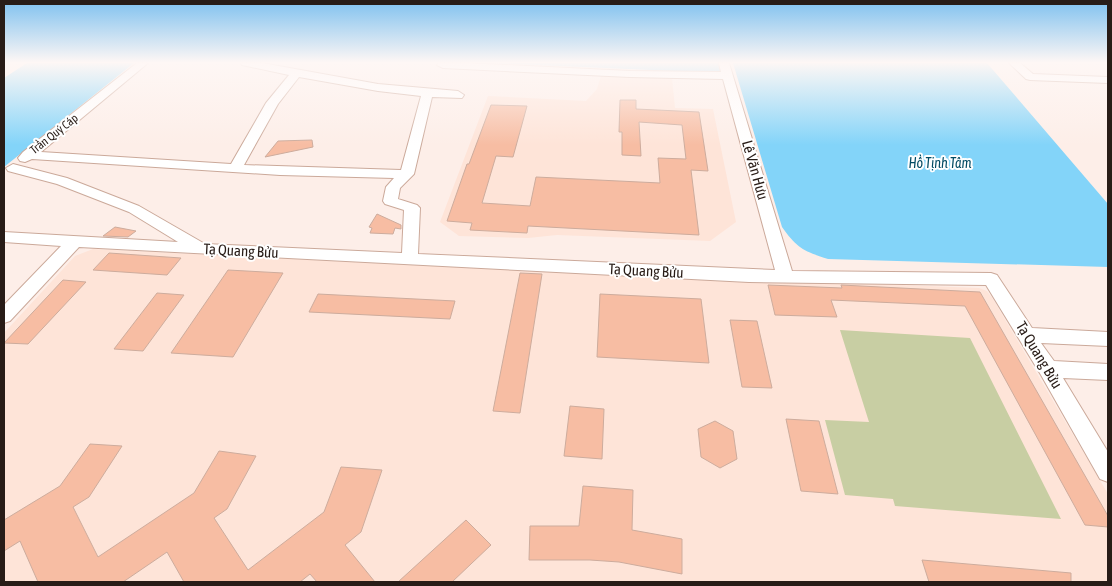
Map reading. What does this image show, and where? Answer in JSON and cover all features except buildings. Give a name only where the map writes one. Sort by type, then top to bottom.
[{"type":"street","name":"Trần Quý Cáp","points":[[8,171],[109,90]]},
{"type":"street","points":[[235,168],[272,103],[284,90]]},
{"type":"street","points":[[397,90],[427,95],[458,95]]},
{"type":"street","name":"Lê Văn Hưu","points":[[732,90],[785,277]]},
{"type":"street","points":[[410,260],[412,208],[390,201],[393,187],[407,174],[427,95]]},
{"type":"street","points":[[28,155],[235,168],[407,174]]},
{"type":"street","points":[[8,171],[62,181],[134,209],[203,249]]},
{"type":"street","name":"Tạ Quang Bửu","points":[[4,237],[410,260],[785,277],[991,279],[1048,369],[1108,472]]},
{"type":"street","points":[[4,316],[75,241]]},
{"type":"street","points":[[1027,335],[1108,339]]},
{"type":"street","points":[[1048,369],[1108,372]]},
{"type":"shaded area","points":[[596,90],[673,90],[675,108],[713,109],[736,222],[710,241],[557,235],[528,238],[459,236],[440,222],[488,96],[586,101]]},
{"type":"shaded area","points":[[93,249],[780,283],[852,283],[979,288],[987,291],[993,299],[1108,494],[1108,582],[4,582],[4,333],[75,256]]},
{"type":"green space","points":[[840,330],[970,338],[1061,519],[895,506],[893,499],[845,495],[825,420],[869,422]]},
{"type":"water","points":[[4,90],[100,90],[4,167]]},
{"type":"water","name":"Hồ Tịnh Tâm","points":[[741,90],[1010,90],[1108,204],[1108,267],[828,259],[801,248],[782,227]]}]
